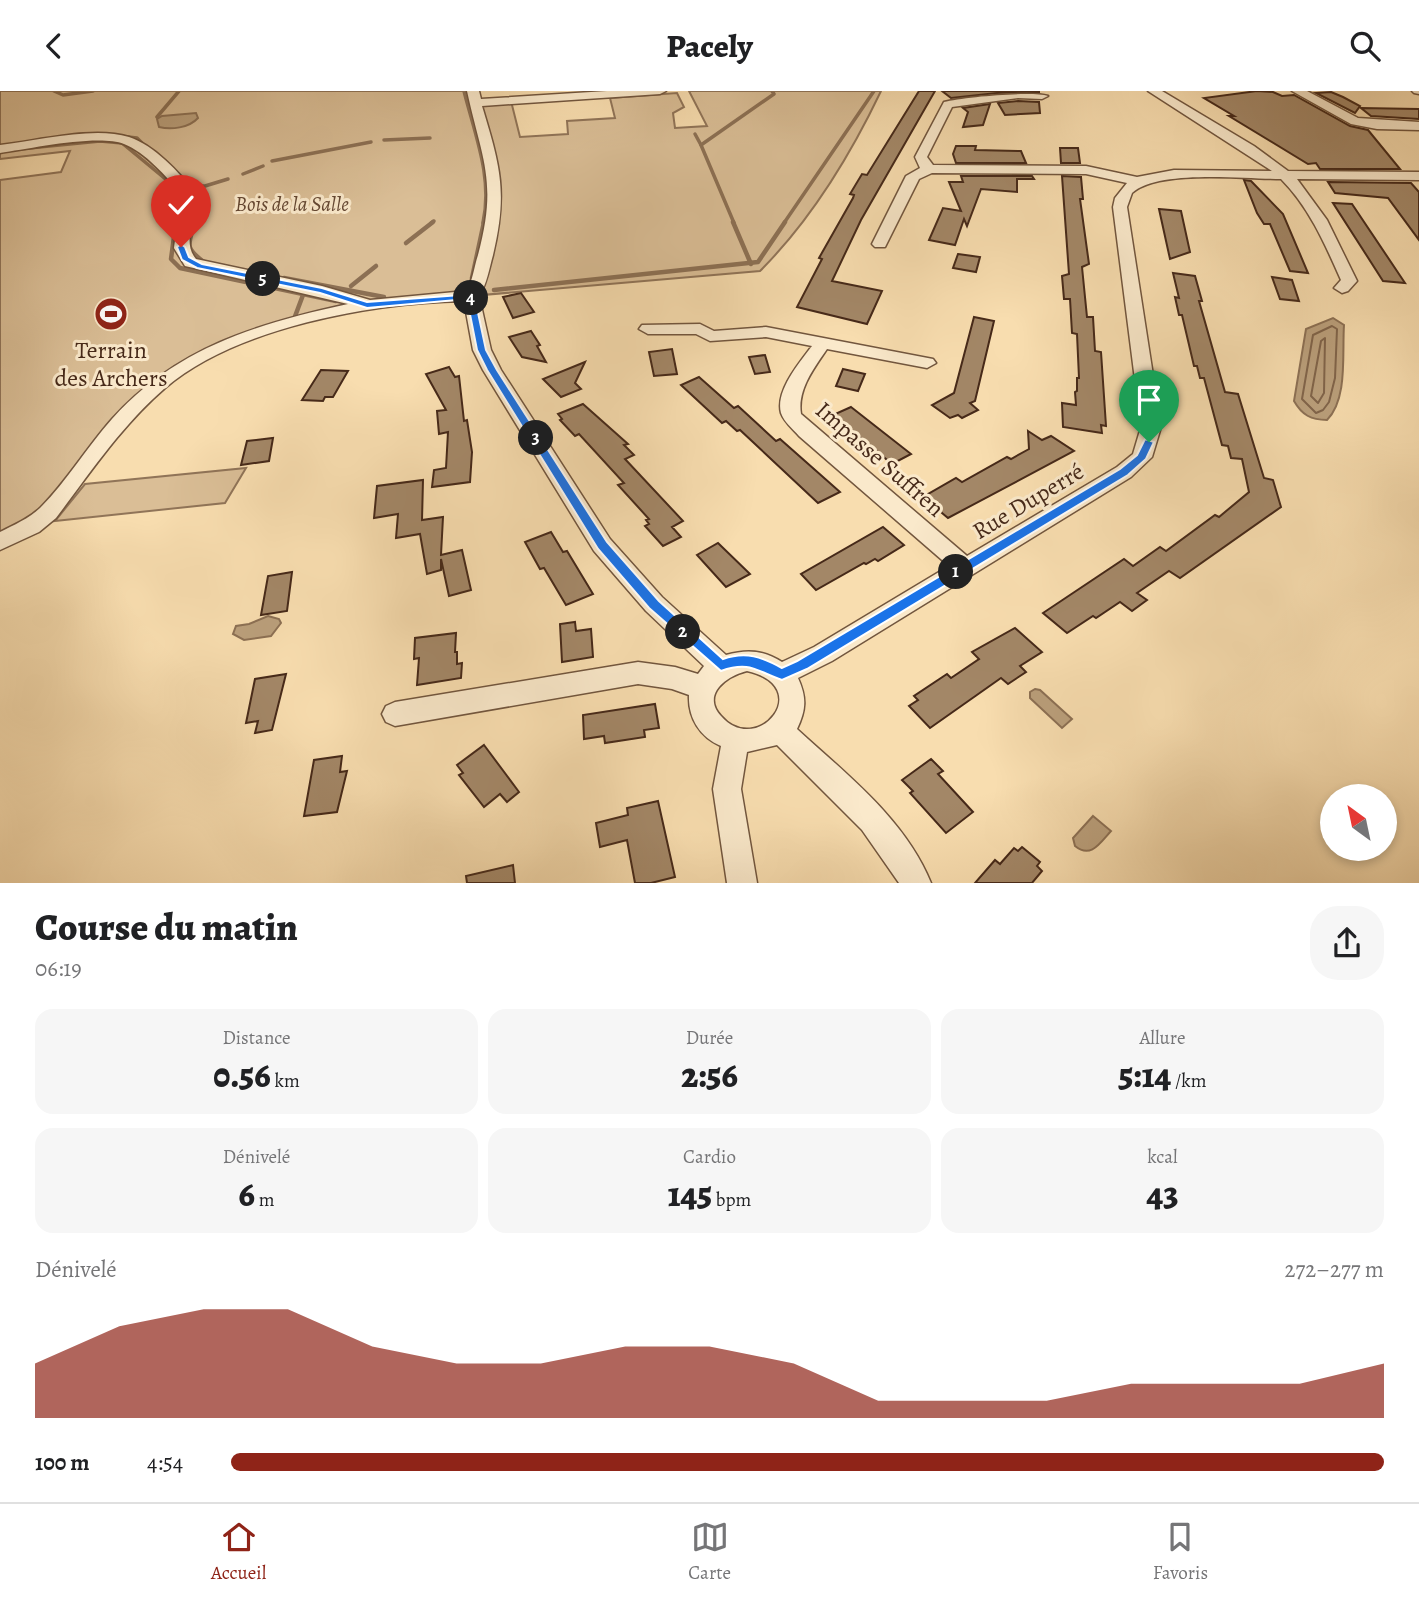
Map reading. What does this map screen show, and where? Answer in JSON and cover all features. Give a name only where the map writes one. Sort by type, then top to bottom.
[{"type":"street","points":[[660,91],[474,97],[494,166],[496,198],[477,287],[471,296],[482,350],[492,370],[602,545],[654,604],[721,666]]},
{"type":"street","points":[[1154,91],[1237,143],[1295,185],[1327,234],[1349,281],[1342,288]]},
{"type":"street","points":[[1298,91],[1355,121],[1377,125],[1419,126]]},
{"type":"street","points":[[930,169],[922,163],[921,157],[948,104],[1018,95],[1042,96]]},
{"type":"street","points":[[0,149],[96,139],[131,142],[188,193],[189,203],[181,253],[191,263],[322,291],[367,305]]},
{"type":"street","points":[[880,244],[913,176],[930,169],[1077,169],[1109,173],[1138,182],[1174,174],[1419,176]]},
{"type":"street","name":"Rue Duperré","points":[[782,674],[822,654],[1124,472],[1142,457],[1149,442],[1151,428],[1119,207],[1124,193],[1138,182]]},
{"type":"street","points":[[0,542],[31,526],[48,513],[136,404],[164,379],[208,355],[258,335],[315,317],[367,305],[471,296]]},
{"type":"street","points":[[648,328],[700,329],[710,336],[766,332],[927,363]]},
{"type":"street","name":"Impasse Suffren","points":[[823,343],[803,372],[790,403],[792,415],[806,431],[964,566]]},
{"type":"street","points":[[755,660],[782,674],[791,688],[793,708],[779,730],[756,740],[736,739],[724,735],[707,721],[701,709],[702,686],[711,673],[721,666],[733,661],[755,660]]},
{"type":"street","points":[[395,714],[638,673],[675,678],[702,686]]},
{"type":"street","points":[[779,730],[890,840],[907,864],[916,883]]},
{"type":"street","points":[[736,739],[727,789],[742,883]]},
{"type":"green space","name":"Bois de la Salle","points":[[0,91],[473,91],[475,103],[511,101],[520,137],[568,134],[567,121],[615,118],[610,98],[677,93],[684,107],[673,113],[675,128],[707,126],[689,91],[881,91],[856,139],[813,209],[760,271],[367,305],[278,328],[208,355],[164,379],[48,513],[0,540],[0,180],[61,172],[70,151],[0,159]]},
{"type":"green space","points":[[246,468],[225,503],[55,521],[85,484]]},
{"type":"water","points":[[196,113],[198,118],[185,126],[159,127],[157,119],[162,116]]},
{"type":"water","points":[[1333,318],[1344,325],[1343,375],[1334,411],[1327,420],[1321,420],[1308,416],[1294,401],[1306,329]]},
{"type":"water","points":[[268,616],[279,619],[281,623],[271,636],[244,640],[233,634],[236,626]]},
{"type":"water","points":[[1040,690],[1072,719],[1062,728],[1030,698],[1030,692]]},
{"type":"water","points":[[1093,816],[1111,831],[1095,848],[1081,850],[1075,846],[1073,838]]},
{"type":"building","points":[[919,91],[935,91],[861,220],[832,281],[882,291],[867,324],[797,307],[822,259],[819,258],[853,198],[854,195],[850,194],[862,174],[867,175]]},
{"type":"building","points":[[942,91],[1039,91],[1039,92],[951,98]]},
{"type":"building","points":[[1257,91],[1273,92],[1282,96],[1294,95],[1350,126],[1368,130],[1400,169],[1320,169],[1316,163],[1308,164],[1204,98]]},
{"type":"building","points":[[1331,92],[1360,106],[1355,113],[1316,93]]},
{"type":"building","points":[[1039,102],[1040,113],[1005,115],[998,103]]},
{"type":"building","points":[[990,104],[983,125],[963,127],[968,112],[963,108]]},
{"type":"building","points":[[1361,108],[1419,109],[1419,119],[1371,116]]},
{"type":"building","points":[[956,146],[976,146],[975,150],[1021,151],[1026,163],[956,163],[953,154]]},
{"type":"building","points":[[1060,148],[1078,148],[1080,163],[1061,163]]},
{"type":"building","points":[[961,176],[1032,176],[1034,179],[1017,179],[1017,192],[981,189],[967,226],[964,219],[955,245],[929,240],[943,208],[961,211],[949,182],[963,182]]},
{"type":"building","points":[[1062,176],[1081,177],[1083,199],[1080,199],[1089,264],[1082,267],[1087,317],[1093,317],[1095,351],[1101,352],[1106,426],[1101,425],[1102,433],[1063,427],[1062,403],[1076,405],[1075,392],[1079,378],[1077,334],[1072,333],[1070,299],[1064,299],[1062,276],[1069,274]]},
{"type":"building","points":[[1244,180],[1251,181],[1283,214],[1308,273],[1290,271],[1270,224],[1264,224],[1257,213]]},
{"type":"building","points":[[1328,182],[1411,183],[1419,192],[1419,240],[1388,198],[1335,193]]},
{"type":"building","points":[[1333,203],[1352,204],[1405,283],[1383,281]]},
{"type":"building","points":[[1159,209],[1181,211],[1190,252],[1170,259]]},
{"type":"building","points":[[958,254],[980,257],[976,272],[953,268]]},
{"type":"building","points":[[1173,273],[1195,276],[1202,301],[1199,301],[1225,392],[1238,394],[1264,478],[1273,480],[1281,507],[1180,578],[1169,571],[1137,593],[1147,600],[1132,611],[1120,602],[1067,633],[1043,613],[1124,559],[1133,566],[1160,547],[1166,551],[1215,515],[1219,517],[1249,492],[1242,459],[1231,458],[1228,446],[1222,445],[1204,378],[1200,378],[1197,366],[1194,366],[1182,315],[1179,315],[1175,297],[1179,298]]},
{"type":"building","points":[[1272,277],[1292,280],[1299,301],[1280,299]]},
{"type":"building","points":[[521,293],[534,312],[513,318],[503,297]]},
{"type":"building","points":[[974,317],[994,321],[975,401],[970,403],[978,410],[962,418],[958,415],[950,418],[932,405],[954,393]]},
{"type":"building","points":[[531,331],[546,362],[522,357],[509,337]]},
{"type":"building","points":[[672,349],[677,374],[654,376],[649,352]]},
{"type":"building","points":[[765,355],[770,372],[755,374],[749,357]]},
{"type":"building","points":[[585,362],[575,383],[581,389],[561,397],[543,379]]},
{"type":"building","points":[[449,367],[455,377],[459,376],[464,421],[467,420],[472,452],[470,482],[432,487],[434,470],[446,468],[448,432],[439,434],[437,411],[446,410],[426,374]]},
{"type":"building","points":[[843,369],[865,374],[858,391],[836,386]]},
{"type":"building","points":[[321,370],[348,371],[333,397],[325,397],[323,401],[302,400]]},
{"type":"building","points":[[699,377],[734,408],[738,406],[776,441],[780,439],[840,492],[818,503],[740,430],[737,431],[726,421],[722,423],[681,385]]},
{"type":"building","points":[[583,404],[628,444],[624,445],[634,455],[625,459],[683,521],[672,527],[681,537],[663,546],[645,526],[649,524],[646,520],[649,519],[618,485],[624,483],[579,434],[575,436],[560,420],[562,419],[558,414]]},
{"type":"building","points":[[851,407],[911,454],[892,464],[833,415]]},
{"type":"building","points":[[1028,431],[1042,440],[1051,436],[1074,451],[948,518],[923,497],[956,478],[962,482],[1007,457],[1011,459],[1029,449]]},
{"type":"building","points":[[273,438],[269,461],[241,465],[247,441]]},
{"type":"building","points":[[423,480],[422,520],[443,517],[441,555],[462,550],[471,590],[449,596],[441,559],[441,570],[427,574],[420,534],[396,538],[398,514],[374,518],[377,486]]},
{"type":"building","points":[[883,527],[904,545],[878,561],[875,559],[864,563],[816,590],[801,574]]},
{"type":"building","points":[[551,532],[563,552],[567,551],[593,594],[566,605],[544,568],[540,569],[525,542]]},
{"type":"building","points":[[718,543],[750,574],[726,587],[697,555]]},
{"type":"building","points":[[292,572],[287,611],[261,615],[268,576]]},
{"type":"building","points":[[575,622],[576,631],[591,629],[593,657],[562,662],[560,624]]},
{"type":"building","points":[[1015,628],[1042,652],[1020,666],[1026,672],[1008,684],[1001,678],[930,728],[909,706],[918,700],[914,696],[947,674],[951,678],[979,659],[972,652]]},
{"type":"building","points":[[456,633],[455,652],[457,664],[462,663],[461,678],[417,685],[419,658],[414,659],[415,638]]},
{"type":"building","points":[[286,674],[272,730],[255,733],[258,721],[246,723],[255,679]]},
{"type":"building","points":[[655,704],[659,728],[644,730],[645,737],[605,743],[604,736],[584,739],[583,715]]},
{"type":"building","points":[[484,745],[519,792],[507,802],[500,794],[484,807],[459,775],[463,773],[457,765]]},
{"type":"building","points":[[342,756],[340,772],[347,771],[337,812],[304,816],[314,760]]},
{"type":"building","points":[[931,759],[943,771],[938,774],[973,812],[946,833],[910,793],[913,791],[902,780]]},
{"type":"building","points":[[658,801],[675,877],[651,883],[635,883],[627,840],[600,847],[596,823],[628,815],[627,808]]},
{"type":"building","points":[[1022,847],[1040,862],[1037,866],[1042,871],[1032,883],[975,883],[995,860],[1000,864],[1014,848],[1018,851]]},
{"type":"building","points":[[513,865],[515,883],[467,883],[466,876]]},
{"type":"waterway","points":[[54,91],[63,95],[93,91]]},
{"type":"waterway","points":[[157,117],[179,91]]},
{"type":"waterway","points":[[464,91],[484,173],[486,206],[483,223]]},
{"type":"waterway","points":[[701,145],[774,94],[772,91]]},
{"type":"waterway","points":[[784,223],[874,91]]},
{"type":"waterway","points":[[695,134],[701,145]]},
{"type":"waterway","points":[[110,135],[137,138],[147,148]]},
{"type":"waterway","points":[[384,140],[430,138]]},
{"type":"waterway","points":[[19,149],[100,141],[122,143],[180,191],[176,223]]},
{"type":"waterway","points":[[272,161],[371,142]]},
{"type":"waterway","points":[[701,145],[734,223]]},
{"type":"waterway","points":[[243,174],[263,166]]},
{"type":"waterway","points":[[181,178],[202,196],[194,223]]},
{"type":"waterway","points":[[191,186],[205,186],[228,179]]},
{"type":"waterway","points":[[176,222],[171,259],[180,268],[336,301]]},
{"type":"waterway","points":[[195,222],[190,245],[205,263]]},
{"type":"waterway","points":[[406,243],[433,222]]},
{"type":"waterway","points":[[472,278],[484,222]]},
{"type":"waterway","points":[[733,222],[750,263]]},
{"type":"waterway","points":[[750,263],[758,262],[785,222]]},
{"type":"waterway","points":[[494,290],[750,263]]},
{"type":"waterway","points":[[351,286],[376,266]]},
{"type":"waterway","points":[[284,278],[384,297]]},
{"type":"waterway","points":[[294,319],[303,295]]},
{"type":"place","name":"Terrain des Archers","points":[[111,314]]},
{"type":"route","points":[[181,247],[185,258],[200,266],[322,291],[367,305],[421,298],[471,296],[482,350],[492,370],[602,545],[622,571],[654,604],[721,666],[733,661],[755,660],[782,674],[802,665],[1124,472],[1142,457],[1149,442]]}]
